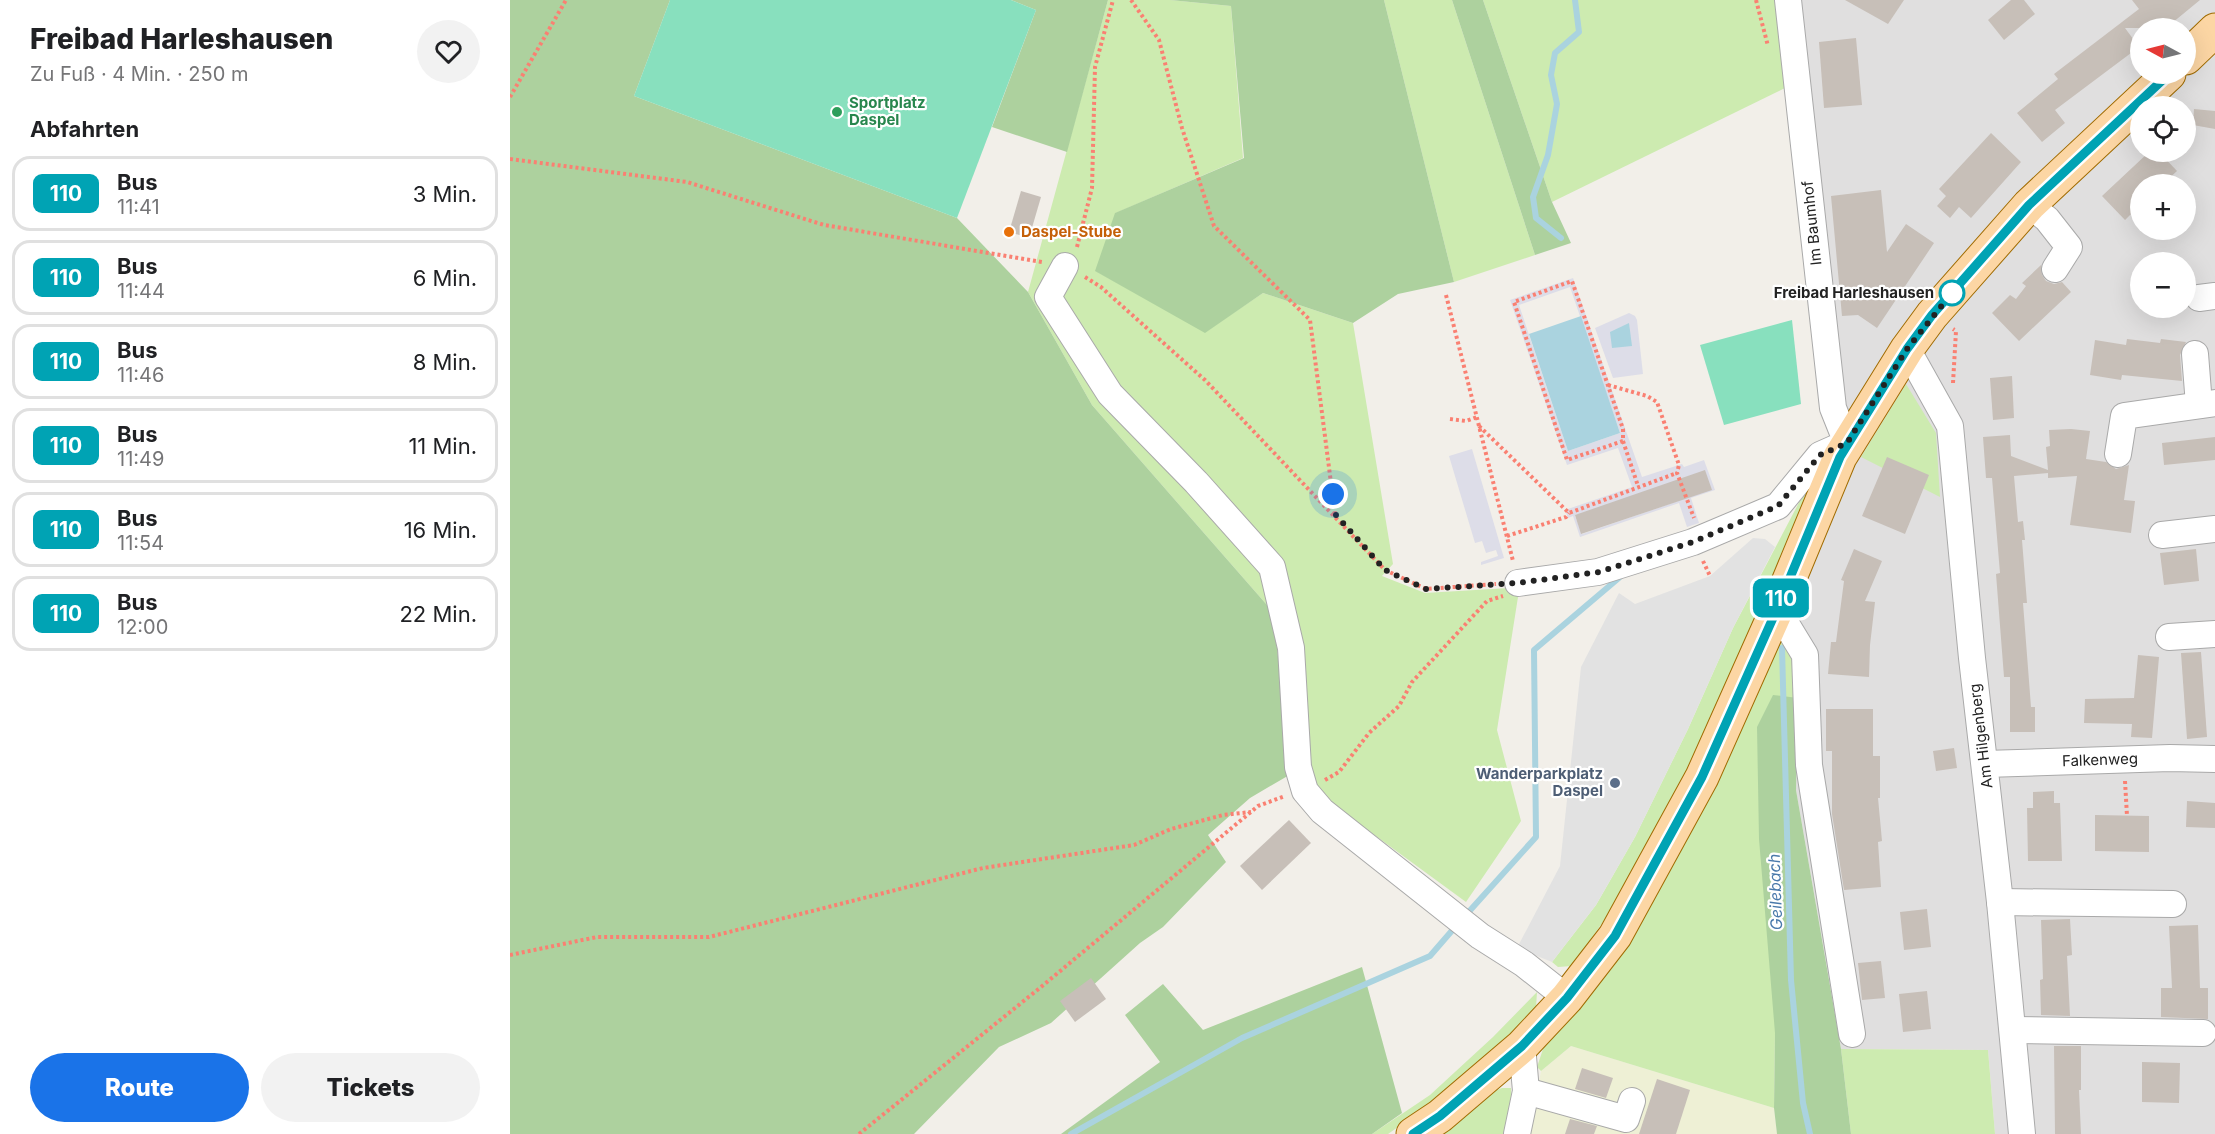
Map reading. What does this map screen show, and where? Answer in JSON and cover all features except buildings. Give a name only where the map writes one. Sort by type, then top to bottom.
[{"type":"main road","points":[[2196,48],[2215,30]]},
{"type":"main road","points":[[1413,1134],[1440,1116],[1522,1046],[1567,998],[1615,936],[1702,777],[1777,609],[1847,443],[1907,349],[1932,315],[2029,205],[2158,84]]},
{"type":"street","name":"Im Baumhof","points":[[1788,0],[1833,408],[1847,443]]},
{"type":"street","points":[[2029,205],[2047,219],[2069,247],[2055,269]]},
{"type":"street","points":[[1065,266],[1048,297],[1110,394],[1196,482],[1272,567],[1291,648],[1298,767],[1315,816],[1452,913],[1480,936],[1524,964],[1567,998]]},
{"type":"street","name":"Am Hilgenberg","points":[[1907,349],[1950,426],[1972,658],[2001,902],[2022,1134]]},
{"type":"street","points":[[2118,454],[2124,416],[2207,404],[2195,354]]},
{"type":"street","points":[[1518,583],[1599,572],[1693,542],[1778,506],[1820,455],[1847,443]]},
{"type":"street","points":[[2162,535],[2215,529]]},
{"type":"street","points":[[1777,609],[1805,655],[1809,765],[1852,1034]]},
{"type":"street","points":[[2169,637],[2215,634]]},
{"type":"street","name":"Falkenweg","points":[[1985,764],[2124,759],[2215,759]]},
{"type":"street","points":[[2001,902],[2174,904]]},
{"type":"street","points":[[2013,1030],[2203,1033]]},
{"type":"street","points":[[1517,1134],[1526,1091],[1522,1046]]},
{"type":"street","points":[[1526,1091],[1626,1119],[1632,1101]]},
{"type":"path","points":[[510,97],[566,0]]},
{"type":"path","points":[[1065,266],[1078,246],[1092,188],[1095,66],[1113,0]]},
{"type":"path","points":[[1131,0],[1159,40],[1182,128],[1214,226],[1310,320],[1335,514]]},
{"type":"path","points":[[1756,0],[1769,50]]},
{"type":"path","points":[[510,159],[687,183],[824,225],[1065,266],[1101,287],[1205,380],[1335,514],[1385,570],[1426,589],[1518,583]]},
{"type":"path","points":[[1623,441],[1567,460],[1514,302],[1572,281],[1623,429],[1623,441],[1638,486]]},
{"type":"path","points":[[1446,295],[1518,583]]},
{"type":"path","points":[[1932,315],[1956,331],[1950,426]]},
{"type":"path","points":[[1607,385],[1647,396],[1657,402],[1679,465],[1677,473],[1691,513],[1698,523]]},
{"type":"path","points":[[1450,419],[1466,422],[1477,417]]},
{"type":"path","points":[[1479,425],[1569,513]]},
{"type":"path","points":[[1507,536],[1566,517],[1569,513],[1677,473]]},
{"type":"path","points":[[859,1134],[1258,806],[1305,790],[1339,772],[1369,733],[1399,706],[1412,682],[1487,602],[1506,595],[1518,583]]},
{"type":"path","points":[[2124,759],[2127,816]]},
{"type":"path","points":[[510,955],[597,937],[709,937],[983,867],[1134,845],[1171,829],[1223,814],[1252,812]]},
{"type":"shaded area","points":[[1778,0],[2215,0],[2215,1134],[1995,1134],[1988,1050],[1841,1049],[1796,790],[1798,698],[1785,629],[1832,434]]},
{"type":"shaded area","points":[[1573,278],[1642,477],[1682,464],[1684,467],[1704,460],[1715,490],[1691,498],[1699,523],[1687,527],[1679,503],[1580,537],[1573,516],[1568,518],[1565,510],[1632,487],[1618,448],[1567,465],[1510,300]],"holes":[[[1570,287],[1620,433],[1568,451],[1519,305]],[[1678,501],[1582,534],[1575,516],[1575,515]]]},
{"type":"shaded area","points":[[1629,313],[1637,320],[1643,374],[1613,378],[1595,328]]},
{"type":"shaded area","points":[[1472,449],[1504,558],[1481,565],[1481,562],[1498,556],[1496,550],[1486,553],[1482,541],[1475,543],[1449,456]]},
{"type":"shaded area","name":"Wanderparkplatz Daspel","points":[[1753,538],[1765,539],[1775,547],[1733,628],[1688,729],[1635,837],[1596,905],[1552,962],[1517,948],[1560,866],[1581,667],[1619,593],[1635,604],[1710,576]]},
{"type":"green space","points":[[510,0],[670,0],[634,96],[957,218],[1028,292],[1092,405],[1273,612],[1291,774],[1250,798],[1208,835],[1226,862],[1163,927],[1140,943],[1051,1023],[999,1047],[914,1134],[510,1134]]},
{"type":"green space","name":"Sportplatz Daspel","points":[[670,0],[1011,0],[1036,10],[957,218],[634,96]]},
{"type":"green space","points":[[1011,0],[1108,0],[1067,152],[992,127],[1036,10]]},
{"type":"green space","points":[[1108,0],[1170,0],[1231,6],[1243,158],[1116,213],[1096,271],[1205,332],[1263,293],[1353,323],[1393,564],[1382,576],[1425,593],[1509,588],[1518,597],[1497,730],[1521,821],[1466,902],[1291,774],[1273,612],[1092,405],[1028,292]]},
{"type":"green space","points":[[1170,0],[1384,0],[1454,282],[1398,294],[1353,323],[1263,293],[1205,333],[1095,271],[1115,213],[1244,158],[1231,6]]},
{"type":"green space","points":[[1384,0],[1452,0],[1535,255],[1454,282]]},
{"type":"green space","points":[[1452,0],[1483,0],[1552,202],[1571,243],[1535,255]]},
{"type":"green space","points":[[1483,0],[1778,0],[1789,86],[1552,202]]},
{"type":"green space","points":[[1792,320],[1801,404],[1724,425],[1700,345]]},
{"type":"green space","points":[[1906,384],[1936,433],[1940,497],[1861,457]]},
{"type":"green space","points":[[1825,465],[1703,737],[1649,847],[1612,909],[1572,966],[1558,967],[1552,962],[1596,905],[1635,837],[1688,729],[1733,628],[1804,493]]},
{"type":"green space","points":[[1785,630],[1794,653],[1798,698],[1775,1033],[1774,1108],[1571,1046],[1541,1071],[1537,1067],[1544,1046],[1613,967],[1615,956]]},
{"type":"green space","points":[[1773,695],[1798,698],[1796,790],[1841,1049],[1851,1134],[1777,1134],[1774,1108],[1775,1033],[1759,839],[1757,727]]},
{"type":"green space","points":[[1362,967],[1402,1113],[1372,1134],[1061,1134],[1160,1062],[1125,1015],[1163,984],[1203,1030]]},
{"type":"green space","points":[[1537,992],[1536,1008],[1499,1046],[1435,1101],[1388,1134],[1372,1134],[1430,1095],[1493,1037]]},
{"type":"green space","points":[[1571,1046],[1774,1108],[1777,1134],[1529,1134],[1541,1071]]},
{"type":"green space","points":[[1841,1049],[1988,1050],[1995,1134],[1851,1134]]},
{"type":"green space","points":[[1502,1088],[1511,1088],[1512,1108],[1506,1134],[1435,1134],[1489,1093]]},
{"type":"water","points":[[1581,316],[1620,433],[1568,451],[1529,334]]},
{"type":"water","points":[[1629,323],[1632,346],[1612,348],[1610,332]]},
{"type":"waterway","name":"Geilebach","points":[[1561,238],[1536,218],[1533,197],[1548,155],[1557,104],[1551,75],[1555,53],[1579,32],[1575,0]]},
{"type":"waterway","points":[[1465,916],[1536,837],[1534,650],[1620,577]]},
{"type":"waterway","name":"Geilebach","points":[[1782,648],[1791,980],[1803,1103],[1810,1134]]},
{"type":"waterway","points":[[1071,1134],[1242,1038],[1430,956],[1456,926]]},
{"type":"bus line","name":"110","points":[[1413,1134],[1440,1116],[1522,1046],[1567,998],[1615,936],[1702,777],[1777,609],[1840,457],[1907,349],[1932,315],[2029,205],[2158,84]]},
{"type":"place","name":"Sportplatz Daspel","points":[[837,112]]},
{"type":"place","name":"Daspel-Stube","points":[[1009,232]]},
{"type":"place","name":"Freibad Harleshausen","points":[[1952,293]]},
{"type":"place","name":"Wanderparkplatz Daspel","points":[[1615,783]]},
{"type":"route","points":[[1333,494],[1335,514],[1385,570],[1426,589],[1518,583],[1599,572],[1693,542],[1778,506],[1820,455],[1847,443],[1907,349],[1932,315],[1952,293]]}]
